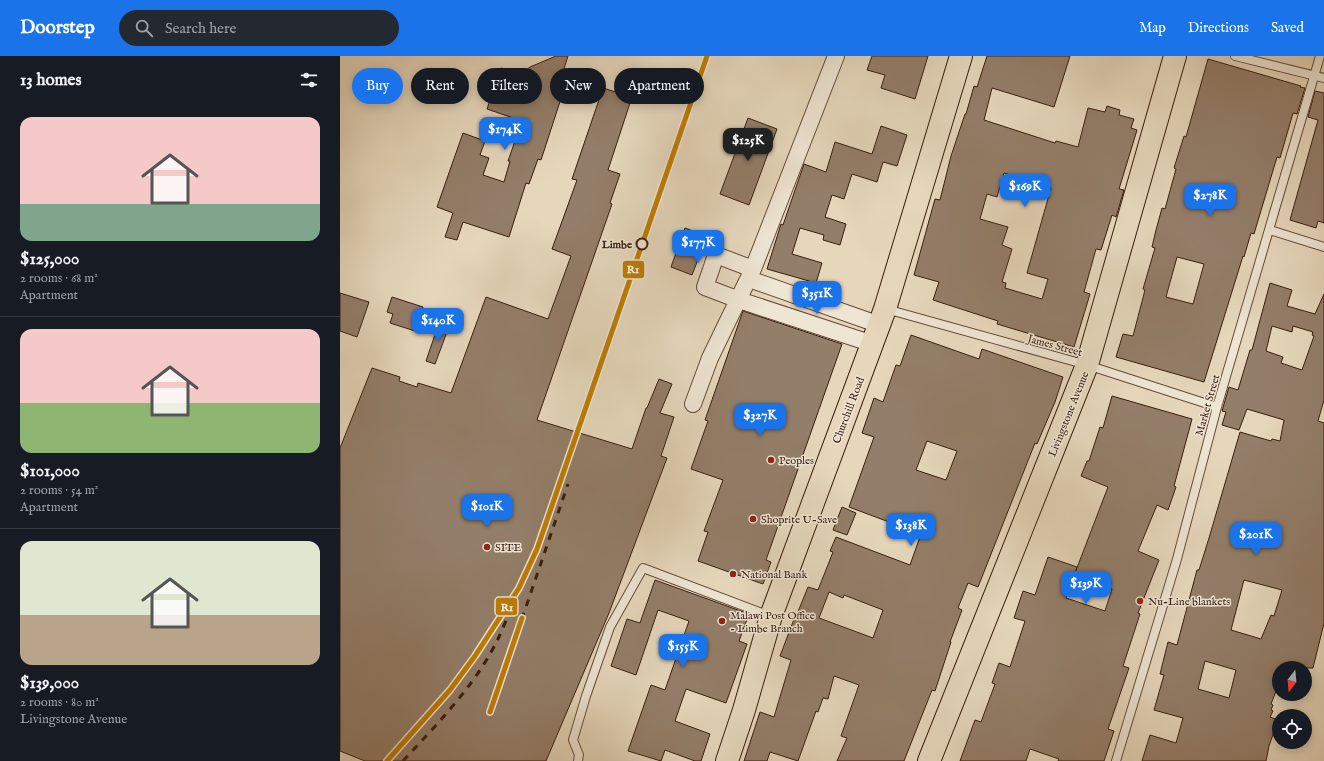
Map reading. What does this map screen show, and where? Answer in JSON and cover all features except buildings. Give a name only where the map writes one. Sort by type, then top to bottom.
[{"type":"highway","name":"Churchill Road","points":[[727,761],[744,710],[771,616],[879,326],[961,56]]},
{"type":"highway","name":"Livingstone Avenue","points":[[929,761],[1087,365],[1175,56]]},
{"type":"street","points":[[693,404],[710,358],[751,274],[836,56]]},
{"type":"street","points":[[716,255],[751,274],[808,300],[879,326],[800,320],[705,287],[716,255]]},
{"type":"street","points":[[800,320],[808,300]]},
{"type":"lane","points":[[1236,56],[1324,78]]},
{"type":"lane","name":"Market Street","points":[[1116,761],[1177,559],[1217,407],[1320,56]]},
{"type":"lane","points":[[1270,230],[1324,247]]},
{"type":"lane","name":"James Street","points":[[879,326],[1087,365],[1217,407]]},
{"type":"lane","points":[[578,761],[579,755],[573,740],[586,696],[610,627],[643,568],[771,616]]},
{"type":"railway","points":[[490,712],[568,484]]},
{"type":"railway","points":[[403,761],[454,704],[488,658],[506,622],[519,588]]},
{"type":"transit line","name":"R1","points":[[387,761],[450,690],[475,656],[519,588],[537,549],[707,56]]},
{"type":"transit line","name":"R1","points":[[490,712],[522,618]]},
{"type":"place","name":"Limbe","points":[[642,244]]},
{"type":"place","name":"Peoples","points":[[771,460]]},
{"type":"place","name":"Shoprite U-Save","points":[[753,519]]},
{"type":"place","name":"SITE","points":[[487,547]]},
{"type":"place","name":"National Bank","points":[[733,574]]},
{"type":"place","name":"Nu-Line blankets","points":[[1140,601]]},
{"type":"place","name":"Malawi Post Office - Limbe Branch","points":[[722,621]]}]
